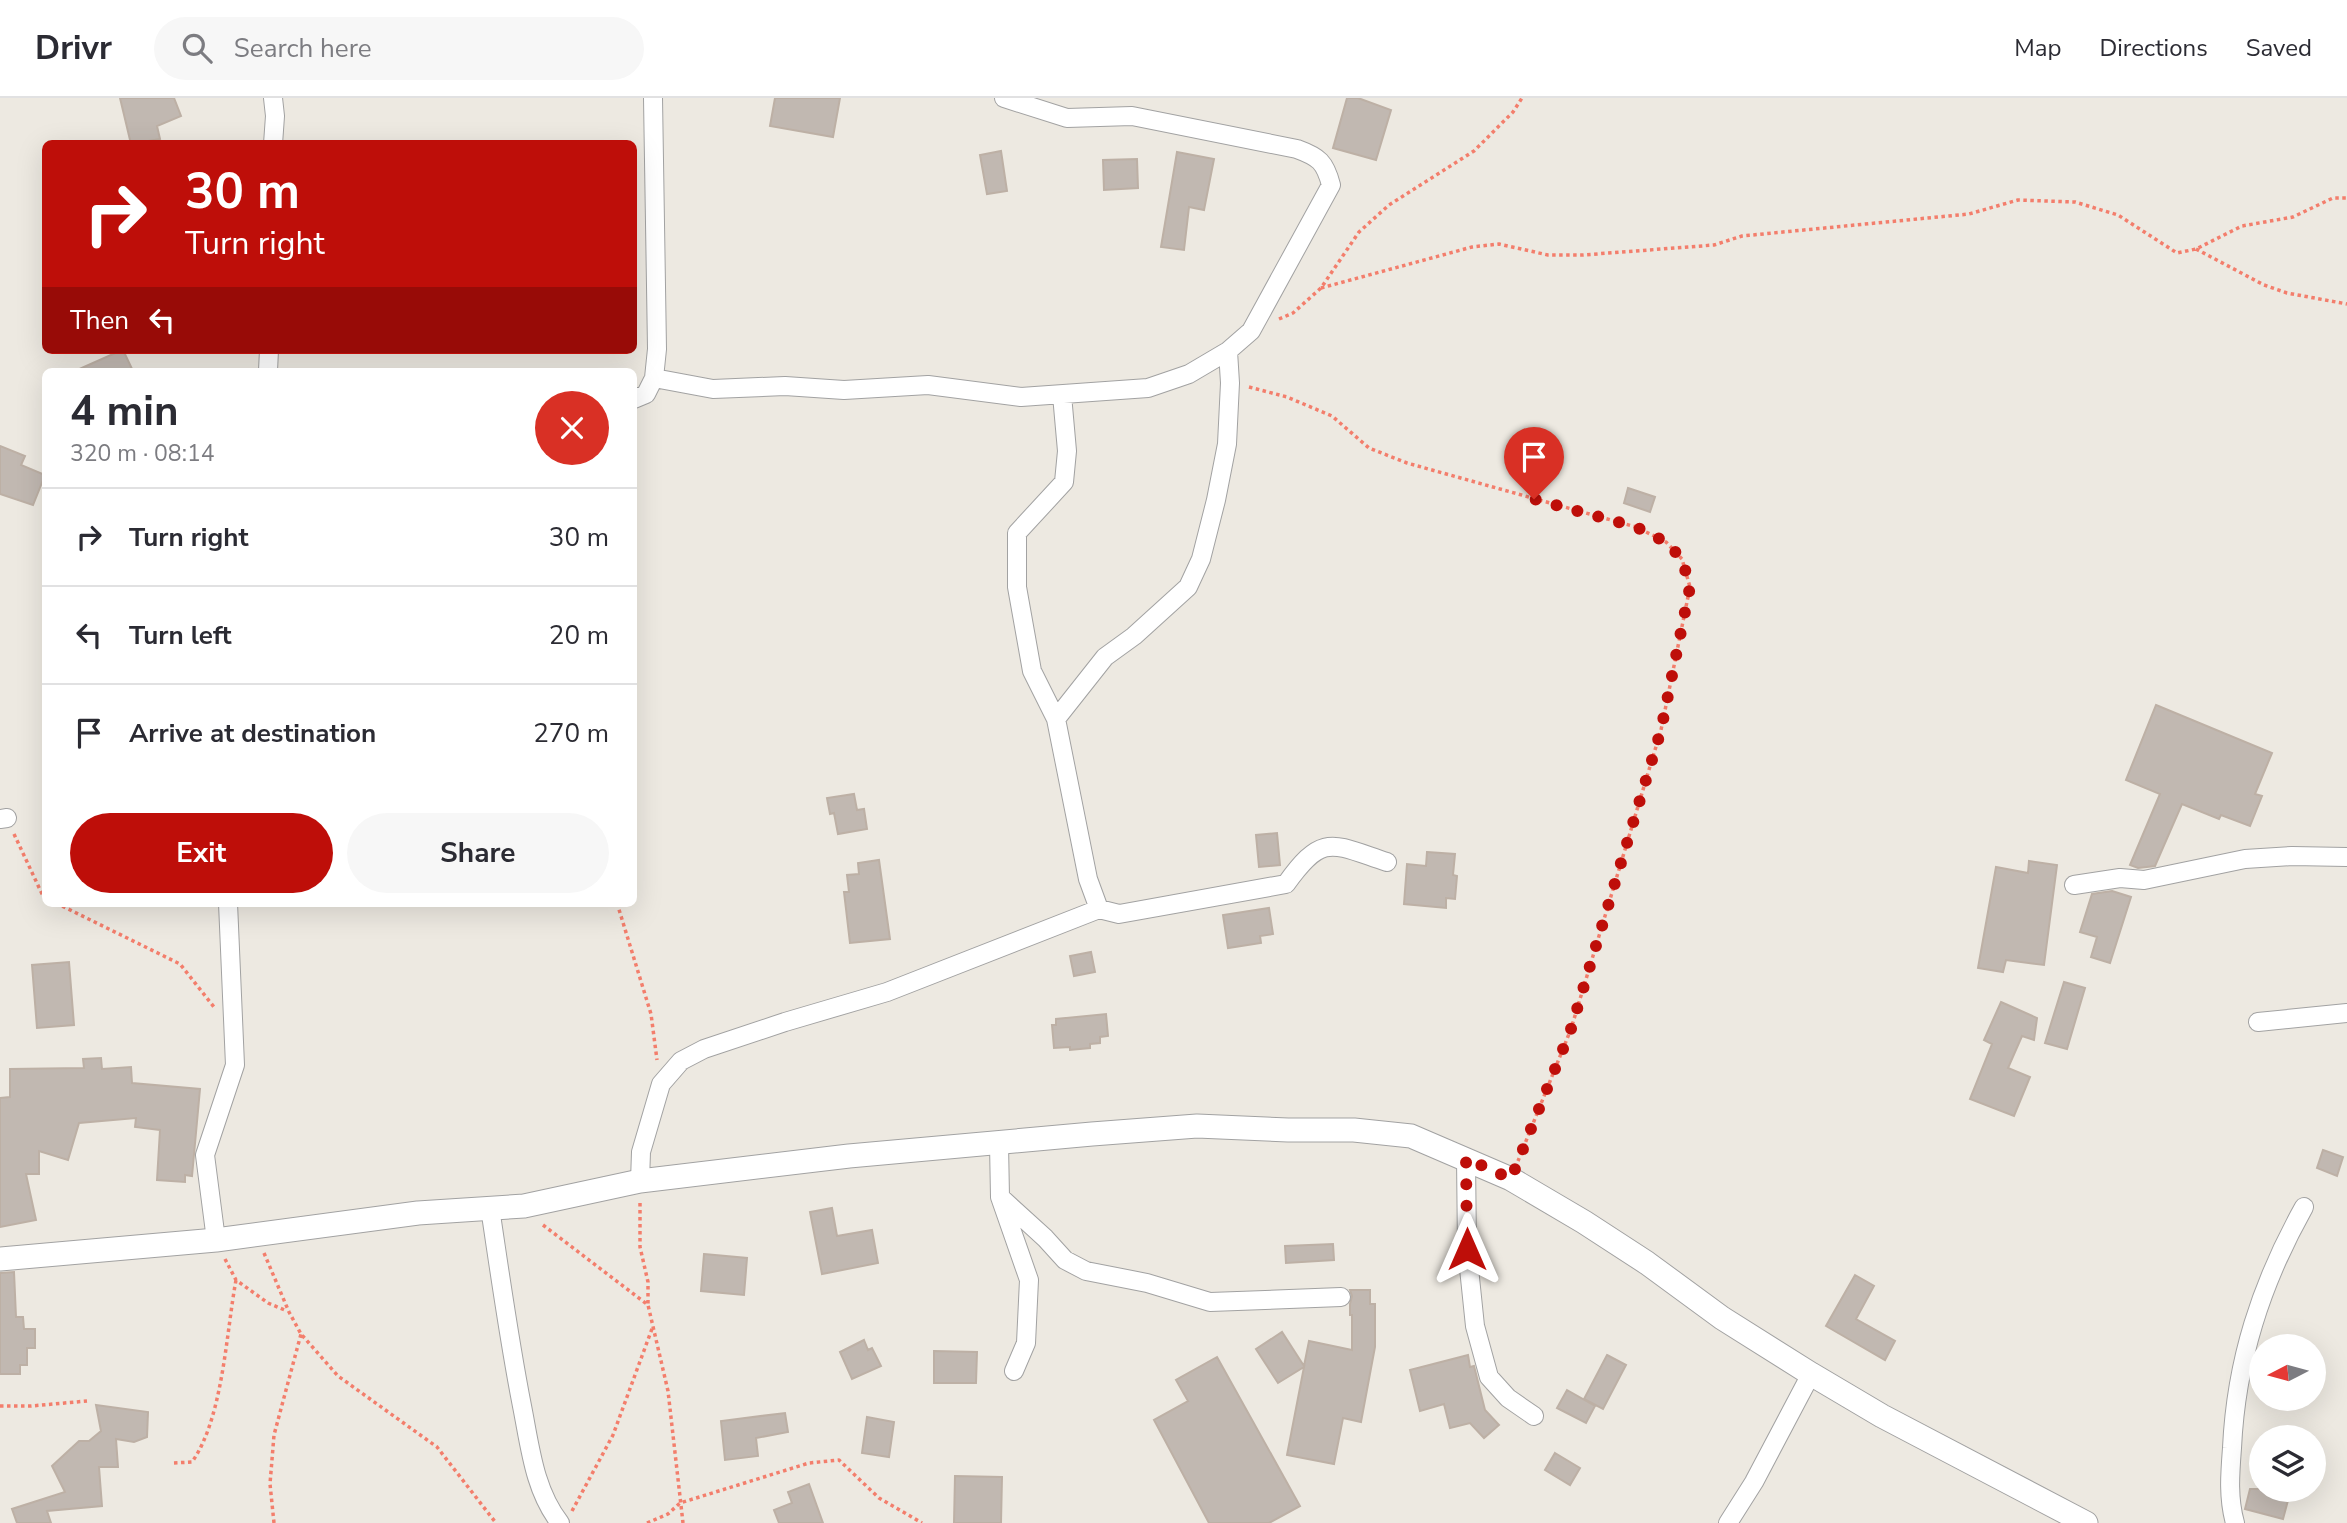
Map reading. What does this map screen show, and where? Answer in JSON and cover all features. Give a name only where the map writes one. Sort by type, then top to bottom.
[{"type":"street","points":[[273,98],[273,140]]},
{"type":"street","points":[[637,398],[646,394],[654,378],[657,349],[653,98]]},
{"type":"street","points":[[654,378],[713,389],[785,386],[844,390],[928,385],[1021,397],[1062,395],[1148,388],[1189,374],[1228,351],[1251,331],[1331,186],[1327,170],[1316,156],[1297,149],[1132,116],[1067,118],[1004,98]]},
{"type":"street","points":[[1056,719],[1105,657],[1135,636],[1188,587],[1201,559],[1227,444],[1230,383],[1228,351]]},
{"type":"street","points":[[1062,395],[1067,451],[1063,482],[1017,533],[1017,587],[1032,671],[1056,719],[1088,879],[1099,909]]},
{"type":"street","points":[[640,1181],[641,1152],[661,1084],[681,1061],[704,1049],[785,1021],[887,992],[1099,909],[1118,914],[1286,884],[1303,861],[1321,847],[1342,847],[1387,862]]},
{"type":"street","points":[[2074,885],[2120,878],[2144,880],[2245,859],[2347,857]]},
{"type":"street","points":[[216,1240],[205,1155],[235,1065],[228,907]]},
{"type":"street","points":[[2258,1022],[2347,1013]]},
{"type":"street","points":[[0,1259],[216,1240],[418,1213],[524,1206],[640,1181],[849,1156],[1197,1126],[1354,1130],[1411,1136],[1511,1179],[1584,1222],[1723,1318],[1811,1374],[1882,1416],[2086,1523]]},
{"type":"street","points":[[999,1144],[1000,1197],[1029,1280],[1026,1343],[1014,1371]]},
{"type":"street","points":[[1466,1158],[1467,1249],[1475,1326],[1489,1377],[1508,1398],[1534,1416]]},
{"type":"street","points":[[1000,1197],[1065,1260],[1086,1271],[1147,1283],[1210,1302],[1341,1297]]},
{"type":"street","points":[[490,1208],[509,1342],[533,1462],[540,1488],[566,1518]]},
{"type":"street","points":[[2235,1523],[2229,1500],[2234,1407],[2248,1337],[2283,1244],[2304,1208]]},
{"type":"street","points":[[1728,1523],[1761,1470],[1811,1374]]},
{"type":"path","points":[[1251,331],[1293,313],[1321,288],[1359,232],[1389,205],[1474,151],[1513,112],[1522,98]]},
{"type":"path","points":[[1321,288],[1472,247],[1499,244],[1548,255],[1583,255],[1714,245],[1742,236],[1969,214],[2018,200],[2075,202],[2118,215],[2177,253],[2196,249],[2242,226],[2293,217],[2333,198],[2347,198]]},
{"type":"path","points":[[2196,249],[2264,285],[2287,293],[2347,304]]},
{"type":"path","points":[[1230,383],[1287,397],[1332,416],[1369,448],[1407,463],[1636,527],[1666,542],[1682,559],[1690,587],[1661,730],[1571,1029],[1511,1179]]},
{"type":"path","points":[[4,818],[42,894]]},
{"type":"path","points":[[64,907],[180,964],[233,1026]]},
{"type":"path","points":[[618,907],[651,1014],[661,1084]]},
{"type":"path","points":[[640,1181],[640,1247],[648,1282],[648,1305],[668,1391],[683,1523]]},
{"type":"path","points":[[524,1206],[551,1233],[648,1305]]},
{"type":"path","points":[[257,1235],[301,1334],[338,1376],[437,1447],[496,1523]]},
{"type":"path","points":[[216,1240],[236,1280],[268,1303],[289,1312]]},
{"type":"path","points":[[174,1463],[192,1462],[203,1446],[216,1403],[236,1280]]},
{"type":"path","points":[[566,1518],[613,1435],[653,1324]]},
{"type":"path","points":[[274,1523],[270,1484],[275,1435],[301,1334]]},
{"type":"path","points":[[0,1406],[87,1401]]},
{"type":"path","points":[[647,1523],[668,1514],[680,1503],[809,1463],[839,1460],[879,1498],[922,1523]]},
{"type":"building","points":[[120,98],[174,98],[181,116],[157,126],[160,139],[130,140]]},
{"type":"building","points":[[775,98],[840,98],[833,137],[770,126]]},
{"type":"building","points":[[1347,98],[1358,98],[1391,110],[1376,160],[1333,148]]},
{"type":"building","points":[[1001,151],[1007,191],[987,194],[980,155]]},
{"type":"building","points":[[1177,152],[1214,159],[1204,210],[1189,207],[1184,250],[1161,247]]},
{"type":"building","points":[[1137,159],[1138,188],[1104,190],[1103,160]]},
{"type":"building","points":[[113,354],[125,354],[132,368],[82,368]]},
{"type":"building","points":[[0,446],[25,456],[21,465],[42,474],[42,482],[33,505],[0,494]]},
{"type":"building","points":[[1628,488],[1655,497],[1650,512],[1624,503]]},
{"type":"building","points":[[2156,705],[2272,753],[2255,794],[2262,796],[2250,826],[2221,815],[2219,819],[2182,804],[2155,866],[2138,868],[2130,865],[2160,794],[2126,780]]},
{"type":"building","points":[[854,794],[857,810],[864,809],[867,829],[838,834],[834,813],[830,814],[827,798]]},
{"type":"building","points":[[1277,833],[1280,865],[1259,867],[1256,835]]},
{"type":"building","points":[[1427,852],[1455,854],[1455,899],[1446,898],[1446,908],[1404,904],[1407,864],[1426,866]]},
{"type":"building","points":[[879,860],[890,939],[850,943],[844,892],[849,892],[847,875],[859,874],[858,863]]},
{"type":"building","points":[[2029,861],[2057,865],[2044,965],[2006,960],[2003,972],[1978,968],[1996,867],[2028,873]]},
{"type":"building","points":[[2112,891],[2131,897],[2110,963],[2091,957],[2097,937],[2080,932],[2092,894]]},
{"type":"building","points":[[1269,908],[1273,934],[1260,936],[1261,943],[1228,948],[1223,915]]},
{"type":"building","points":[[1091,952],[1095,972],[1074,976],[1070,956]]},
{"type":"building","points":[[69,962],[74,1025],[37,1028],[32,965]]},
{"type":"building","points":[[2064,982],[2085,988],[2067,1049],[2045,1043]]},
{"type":"building","points":[[2001,1002],[2037,1018],[2034,1040],[2022,1036],[2008,1068],[2030,1077],[2014,1116],[1970,1099],[1992,1044],[1984,1040]]},
{"type":"building","points":[[1106,1014],[1108,1036],[1100,1037],[1100,1043],[1090,1044],[1090,1048],[1054,1048],[1052,1025],[1056,1025],[1056,1019]]},
{"type":"building","points":[[101,1058],[102,1069],[131,1067],[132,1083],[200,1089],[192,1176],[185,1175],[185,1182],[157,1180],[160,1130],[135,1127],[136,1118],[79,1123],[68,1160],[39,1151],[39,1174],[26,1174],[36,1220],[0,1227],[0,1098],[10,1097],[10,1069],[84,1068],[83,1059]]},
{"type":"building","points":[[2323,1150],[2343,1157],[2337,1176],[2317,1168]]},
{"type":"building","points":[[832,1208],[837,1236],[872,1230],[878,1263],[822,1274],[810,1212]]},
{"type":"building","points":[[1333,1244],[1334,1260],[1286,1263],[1285,1246]]},
{"type":"building","points":[[704,1254],[747,1258],[744,1295],[701,1291]]},
{"type":"building","points":[[14,1272],[16,1317],[23,1317],[24,1329],[35,1329],[35,1348],[27,1348],[27,1365],[20,1365],[20,1374],[0,1374],[0,1273]]},
{"type":"building","points":[[1855,1275],[1874,1286],[1856,1319],[1895,1341],[1885,1360],[1826,1326]]},
{"type":"building","points":[[1350,1290],[1370,1290],[1370,1304],[1375,1304],[1375,1347],[1361,1422],[1343,1418],[1334,1464],[1287,1455],[1304,1367],[1278,1383],[1256,1349],[1282,1332],[1304,1366],[1309,1341],[1352,1350]]},
{"type":"building","points":[[864,1340],[868,1350],[872,1348],[881,1366],[852,1379],[840,1352]]},
{"type":"building","points":[[934,1351],[977,1352],[976,1383],[934,1383]]},
{"type":"building","points":[[1468,1355],[1470,1367],[1474,1366],[1485,1410],[1499,1425],[1484,1438],[1470,1423],[1450,1428],[1444,1404],[1420,1411],[1410,1370]]},
{"type":"building","points":[[1607,1355],[1626,1365],[1603,1409],[1584,1399]]},
{"type":"building","points":[[1217,1357],[1300,1506],[1269,1523],[1209,1523],[1154,1420],[1188,1401],[1176,1380]]},
{"type":"building","points":[[1567,1390],[1595,1406],[1586,1423],[1557,1408]]},
{"type":"building","points":[[96,1405],[148,1412],[147,1437],[134,1442],[116,1439],[118,1467],[99,1467],[102,1506],[47,1511],[51,1523],[17,1523],[12,1509],[65,1492],[52,1466],[79,1441],[89,1441],[101,1431]]},
{"type":"building","points":[[785,1413],[788,1432],[756,1438],[758,1456],[725,1460],[721,1421]]},
{"type":"building","points":[[867,1417],[894,1422],[889,1457],[862,1453]]},
{"type":"building","points":[[1555,1453],[1580,1468],[1570,1485],[1545,1470]]},
{"type":"building","points":[[955,1476],[1002,1477],[1001,1523],[954,1523]]},
{"type":"building","points":[[809,1484],[823,1523],[779,1523],[774,1510],[792,1503],[788,1492]]},
{"type":"building","points":[[2249,1493],[2249,1502],[2288,1502],[2283,1519],[2245,1509]]},
{"type":"route","points":[[1467,1249],[1466,1158],[1511,1179],[1571,1029],[1661,730],[1690,587],[1682,559],[1666,542],[1636,527],[1534,499]]}]
